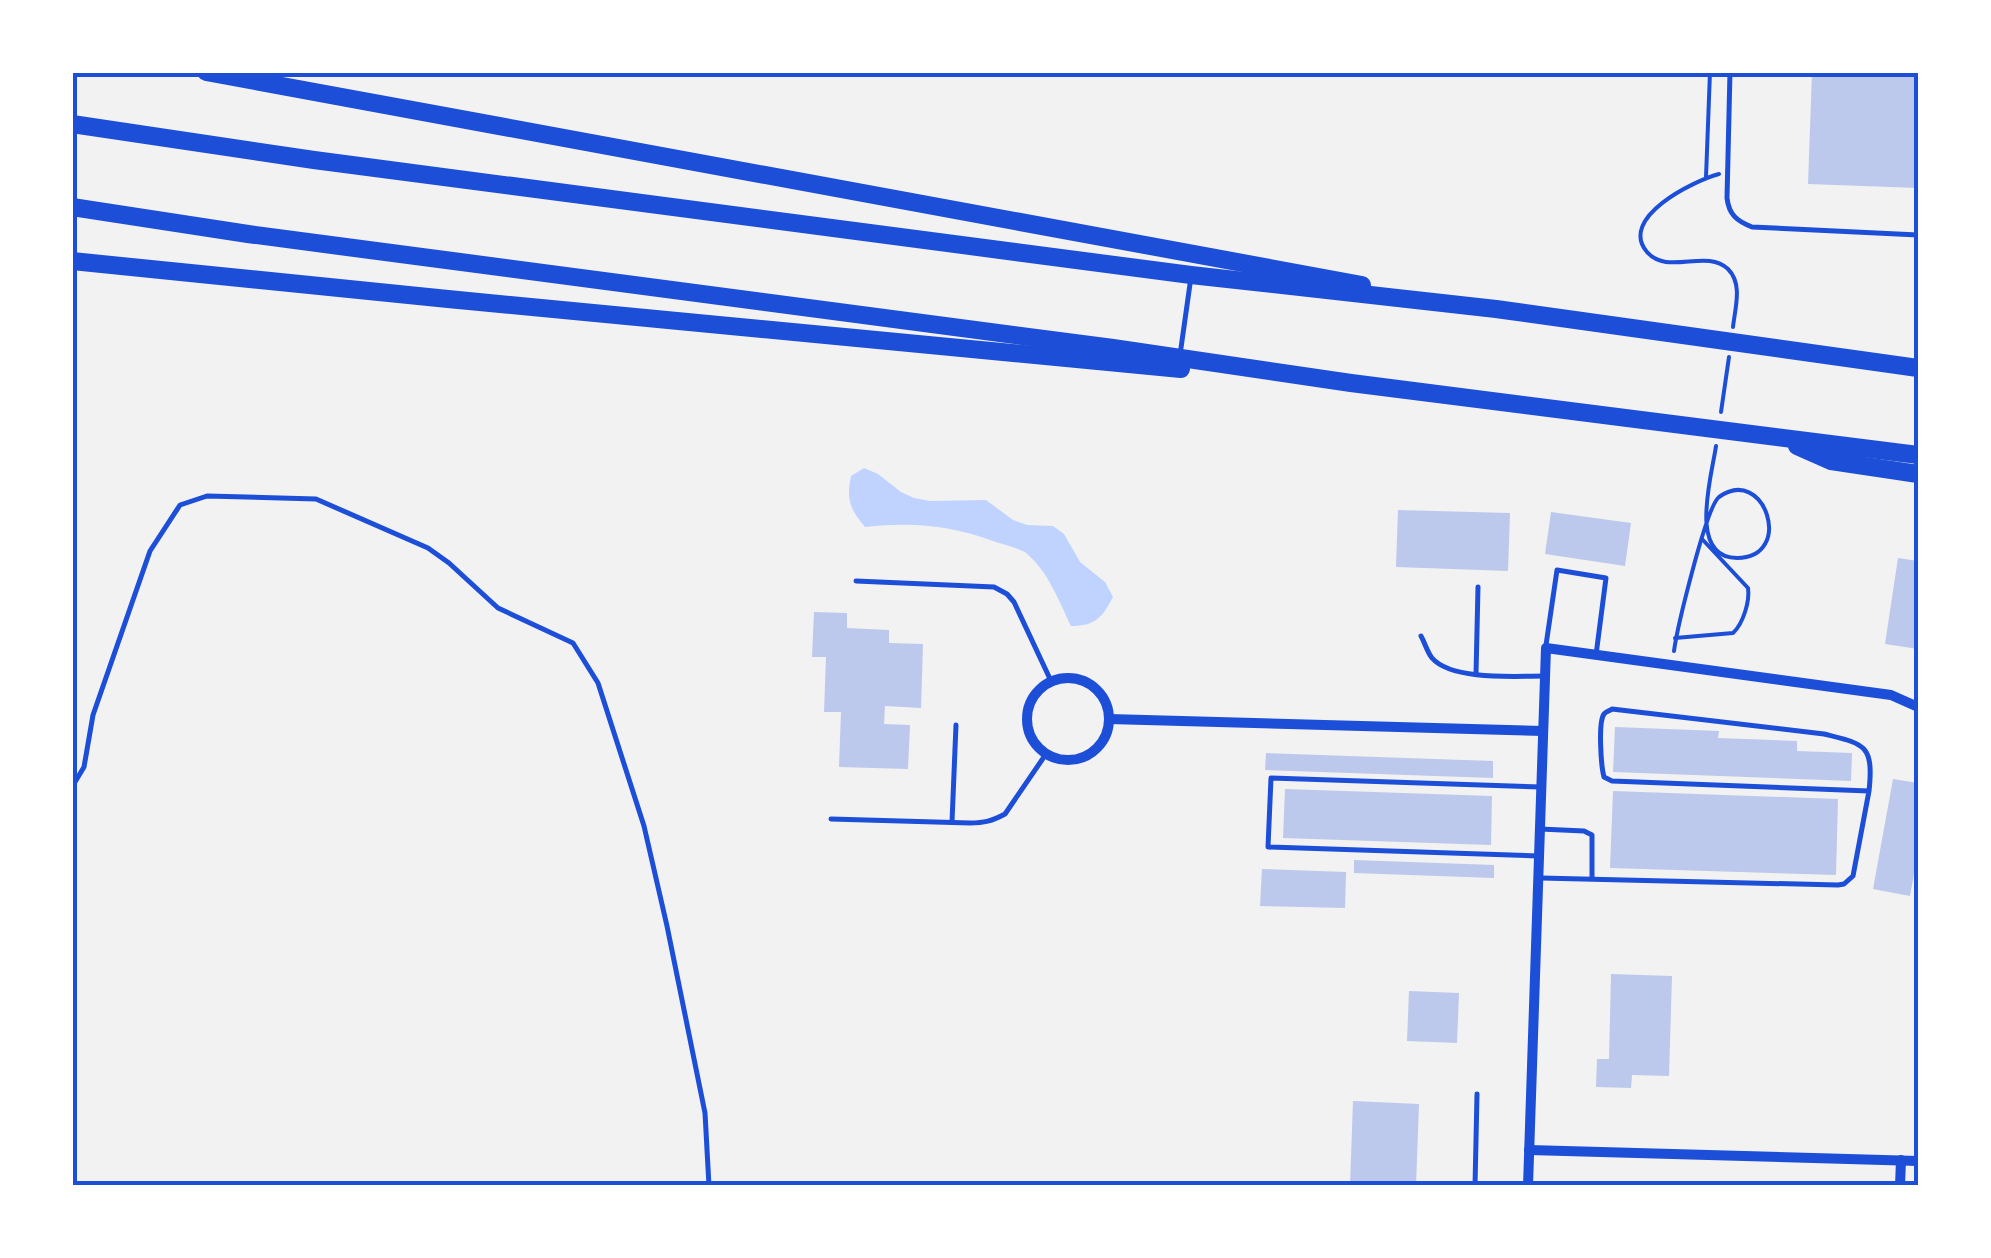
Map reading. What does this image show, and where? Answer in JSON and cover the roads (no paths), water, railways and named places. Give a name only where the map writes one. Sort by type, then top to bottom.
[{"type":"highway","points":[[206,72],[1496,310]]},
{"type":"highway","points":[[72,124],[1191,276],[1496,310],[1918,368]]},
{"type":"highway","points":[[72,207],[1351,383],[1918,455]]},
{"type":"highway","points":[[72,261],[1057,358],[1351,383]]},
{"type":"highway","points":[[1778,438],[1830,461],[1918,474]]},
{"type":"street","points":[[1528,1186],[1546,648],[1891,695],[1918,707]]},
{"type":"street","points":[[1064,678],[1078,679],[1100,693],[1109,719],[1100,744],[1078,759],[1064,760],[1040,750],[1027,726],[1027,712],[1039,688],[1064,678]]},
{"type":"street","points":[[1109,719],[1543,730]]},
{"type":"street","points":[[1529,1150],[1918,1161]]},
{"type":"street","points":[[1900,1186],[1901,1160]]},
{"type":"lane","points":[[1730,72],[1727,198],[1733,217],[1752,227],[1918,235]]},
{"type":"lane","points":[[1180,358],[1191,276]]},
{"type":"lane","points":[[72,786],[84,767],[93,715],[150,551],[180,505],[206,496],[316,498],[428,548],[498,608],[573,644],[598,682],[644,826],[667,926],[705,1113],[710,1186]]},
{"type":"lane","points":[[1546,648],[1557,570],[1606,578],[1596,655]]},
{"type":"lane","points":[[856,582],[1001,590],[1014,602],[1051,681]]},
{"type":"lane","points":[[1476,674],[1478,587]]},
{"type":"lane","points":[[1422,636],[1431,657],[1458,672],[1545,676]]},
{"type":"lane","points":[[1538,878],[1844,884],[1852,876],[1869,791],[1868,761],[1864,748],[1857,742],[1824,734],[1608,711],[1602,718],[1602,772],[1612,781],[1869,791]]},
{"type":"lane","points":[[952,822],[956,725]]},
{"type":"lane","points":[[831,819],[985,823],[1005,814],[1046,754]]},
{"type":"lane","points":[[1539,856],[1268,847],[1271,778],[1541,787]]},
{"type":"lane","points":[[1540,830],[1584,831],[1592,835],[1592,878]]},
{"type":"lane","points":[[1474,1186],[1477,1094]]},
{"type":"water","points":[[864,468],[914,498],[986,500],[1013,520],[1053,526],[1064,534],[1080,562],[1105,582],[1113,597],[1097,619],[1071,626],[1047,577],[1023,551],[947,528],[865,527],[849,498],[851,476]]}]
